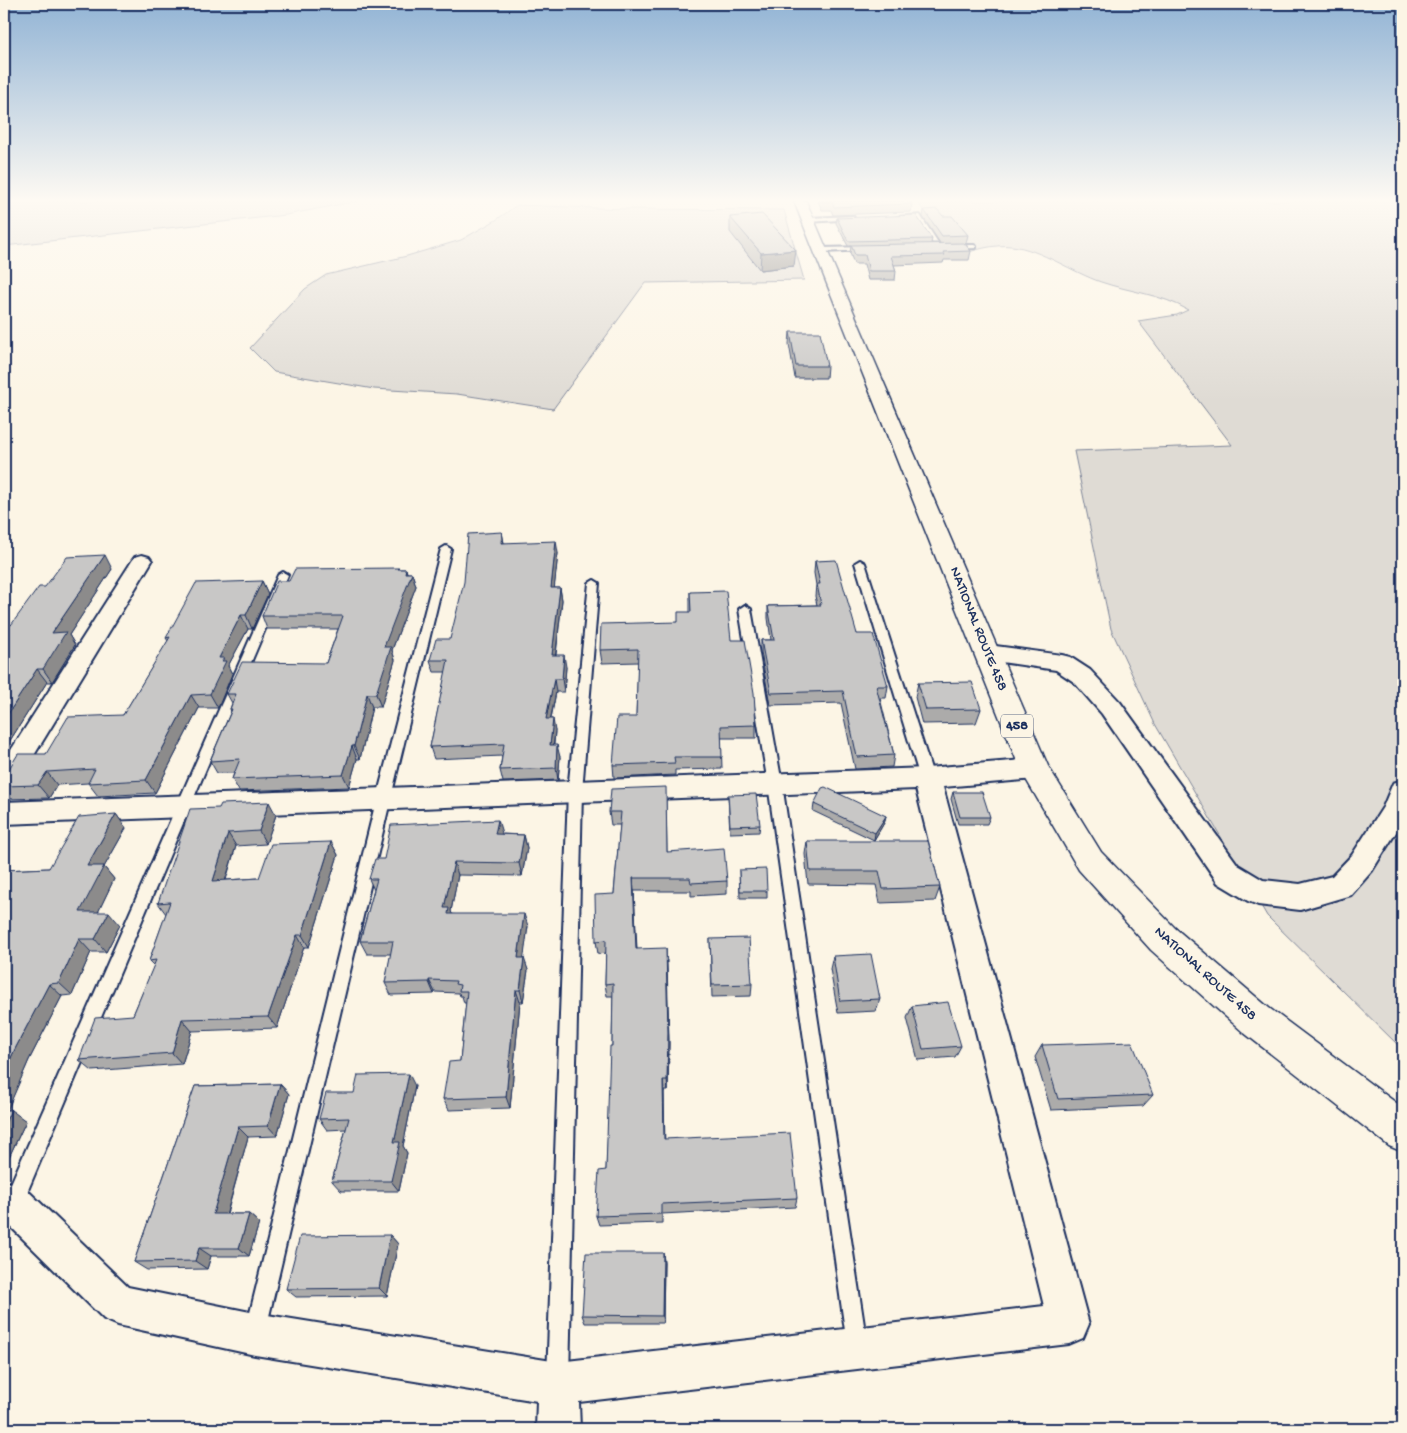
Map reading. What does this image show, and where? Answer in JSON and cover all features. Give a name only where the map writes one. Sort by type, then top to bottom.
[{"type":"highway","name":"NATIONAL ROUTE 458","points":[[827,268],[1035,770],[1090,861],[1163,939],[1256,1020],[1403,1132]]},
{"type":"street","points":[[4,783],[142,561]]},
{"type":"street","points":[[988,653],[1062,663],[1082,676],[1111,708],[1228,874],[1258,892],[1300,898],[1341,886],[1362,863],[1395,811],[1403,790]]},
{"type":"street","points":[[4,813],[384,797],[927,778],[1035,770]]},
{"type":"street","points":[[8,1202],[118,1305],[255,1334],[558,1383],[1069,1324],[927,778]]},
{"type":"street","points":[[558,1383],[558,1429]]},
{"type":"lane","points":[[255,1334],[384,797],[446,549]]},
{"type":"lane","points":[[860,563],[927,778]]},
{"type":"lane","points":[[8,1202],[185,805],[283,575]]},
{"type":"lane","points":[[558,1383],[575,791],[594,583]]},
{"type":"lane","points":[[745,609],[775,784],[857,1349]]},
{"type":"shaded area","points":[[356,268],[801,268],[804,280],[645,283],[553,409],[457,394],[374,389],[274,372],[250,348],[305,289],[326,275]]},
{"type":"shaded area","points":[[1069,268],[1403,268],[1403,1050],[1267,916],[1155,724],[1111,629],[1074,451],[1232,445],[1138,321],[1177,315],[1188,310],[1167,300],[1101,282]]},
{"type":"building","points":[[868,268],[895,268],[896,271],[869,271]]},
{"type":"building","points":[[790,332],[820,332],[827,366],[796,366]]},
{"type":"building","points":[[502,532],[501,543],[556,541],[551,588],[560,588],[552,655],[564,655],[562,679],[554,679],[546,719],[553,719],[550,745],[557,745],[556,768],[500,770],[504,744],[430,747],[448,660],[430,660],[436,639],[450,639],[464,582],[468,534]]},
{"type":"building","points":[[105,555],[52,633],[66,632],[43,669],[37,669],[4,720],[4,625],[11,625],[39,587],[45,587],[67,557]]},
{"type":"building","points":[[836,560],[857,634],[873,634],[888,686],[876,686],[894,755],[857,757],[843,691],[771,693],[761,640],[774,640],[768,606],[821,605],[817,584],[820,584],[815,561]]},
{"type":"building","points":[[295,569],[406,569],[405,573],[412,573],[384,647],[391,647],[376,694],[367,694],[354,746],[352,746],[343,775],[232,779],[240,759],[210,761],[232,709],[230,709],[236,694],[227,694],[242,662],[326,663],[343,616],[262,616],[277,581],[289,581]]},
{"type":"building","points":[[262,581],[246,615],[241,615],[219,658],[224,658],[222,661],[226,661],[210,694],[191,695],[146,780],[88,783],[95,769],[47,772],[38,785],[4,786],[4,777],[18,754],[46,754],[68,717],[123,715],[170,637],[166,638],[196,583]]},
{"type":"building","points":[[726,591],[731,640],[745,640],[754,693],[756,725],[721,726],[722,757],[674,757],[675,763],[613,765],[617,717],[636,717],[638,649],[600,650],[601,624],[678,622],[678,612],[691,612],[690,592]]},
{"type":"building","points":[[972,682],[981,709],[926,710],[918,683]]},
{"type":"building","points":[[666,787],[667,852],[724,848],[727,881],[691,883],[690,878],[633,878],[636,949],[666,948],[668,1032],[667,1080],[663,1080],[664,1139],[790,1133],[797,1198],[661,1204],[661,1214],[596,1216],[599,1171],[606,1170],[613,983],[605,984],[606,940],[596,941],[595,895],[614,894],[621,812],[609,812],[611,789]]},
{"type":"building","points":[[825,787],[886,816],[875,833],[814,804],[822,788]]},
{"type":"building","points":[[953,792],[982,792],[990,817],[960,817]]},
{"type":"building","points":[[756,794],[760,825],[730,826],[728,795]]},
{"type":"building","points":[[269,802],[259,831],[228,833],[213,881],[259,878],[271,844],[331,842],[302,935],[297,935],[268,1017],[182,1019],[172,1053],[79,1060],[95,1018],[133,1015],[156,960],[149,961],[170,902],[158,903],[190,809],[219,808],[221,804]]},
{"type":"building","points":[[116,814],[87,866],[104,866],[80,912],[109,912],[95,939],[79,939],[59,983],[49,984],[4,1073],[4,870],[49,868],[79,817]]},
{"type":"building","points":[[498,820],[495,834],[524,835],[519,863],[454,862],[444,908],[449,908],[448,914],[524,914],[518,958],[524,958],[520,990],[516,990],[506,1097],[443,1099],[449,1062],[460,1061],[467,991],[459,991],[460,985],[455,984],[456,981],[429,980],[429,982],[385,983],[393,941],[360,941],[377,879],[369,879],[375,859],[384,859],[391,825]]},
{"type":"building","points":[[807,841],[928,841],[940,887],[883,889],[879,871],[810,871]]},
{"type":"building","points":[[766,869],[767,891],[740,891],[739,870]]},
{"type":"building","points":[[749,938],[752,984],[712,985],[710,939]]},
{"type":"building","points":[[871,954],[880,999],[840,1001],[833,956]]},
{"type":"building","points":[[948,1002],[961,1046],[923,1049],[912,1006]]},
{"type":"building","points":[[1132,1042],[1153,1095],[1058,1099],[1042,1045]]},
{"type":"building","points":[[409,1074],[394,1142],[400,1142],[391,1181],[332,1181],[349,1118],[319,1119],[326,1093],[354,1093],[358,1075]]},
{"type":"building","points":[[280,1084],[268,1126],[238,1127],[213,1214],[249,1214],[239,1248],[199,1248],[195,1261],[134,1262],[195,1086]]},
{"type":"building","points":[[4,1110],[11,1110],[4,1125]]},
{"type":"building","points":[[390,1235],[379,1288],[286,1289],[300,1236]]},
{"type":"building","points":[[586,1253],[663,1253],[662,1316],[582,1315]]}]
